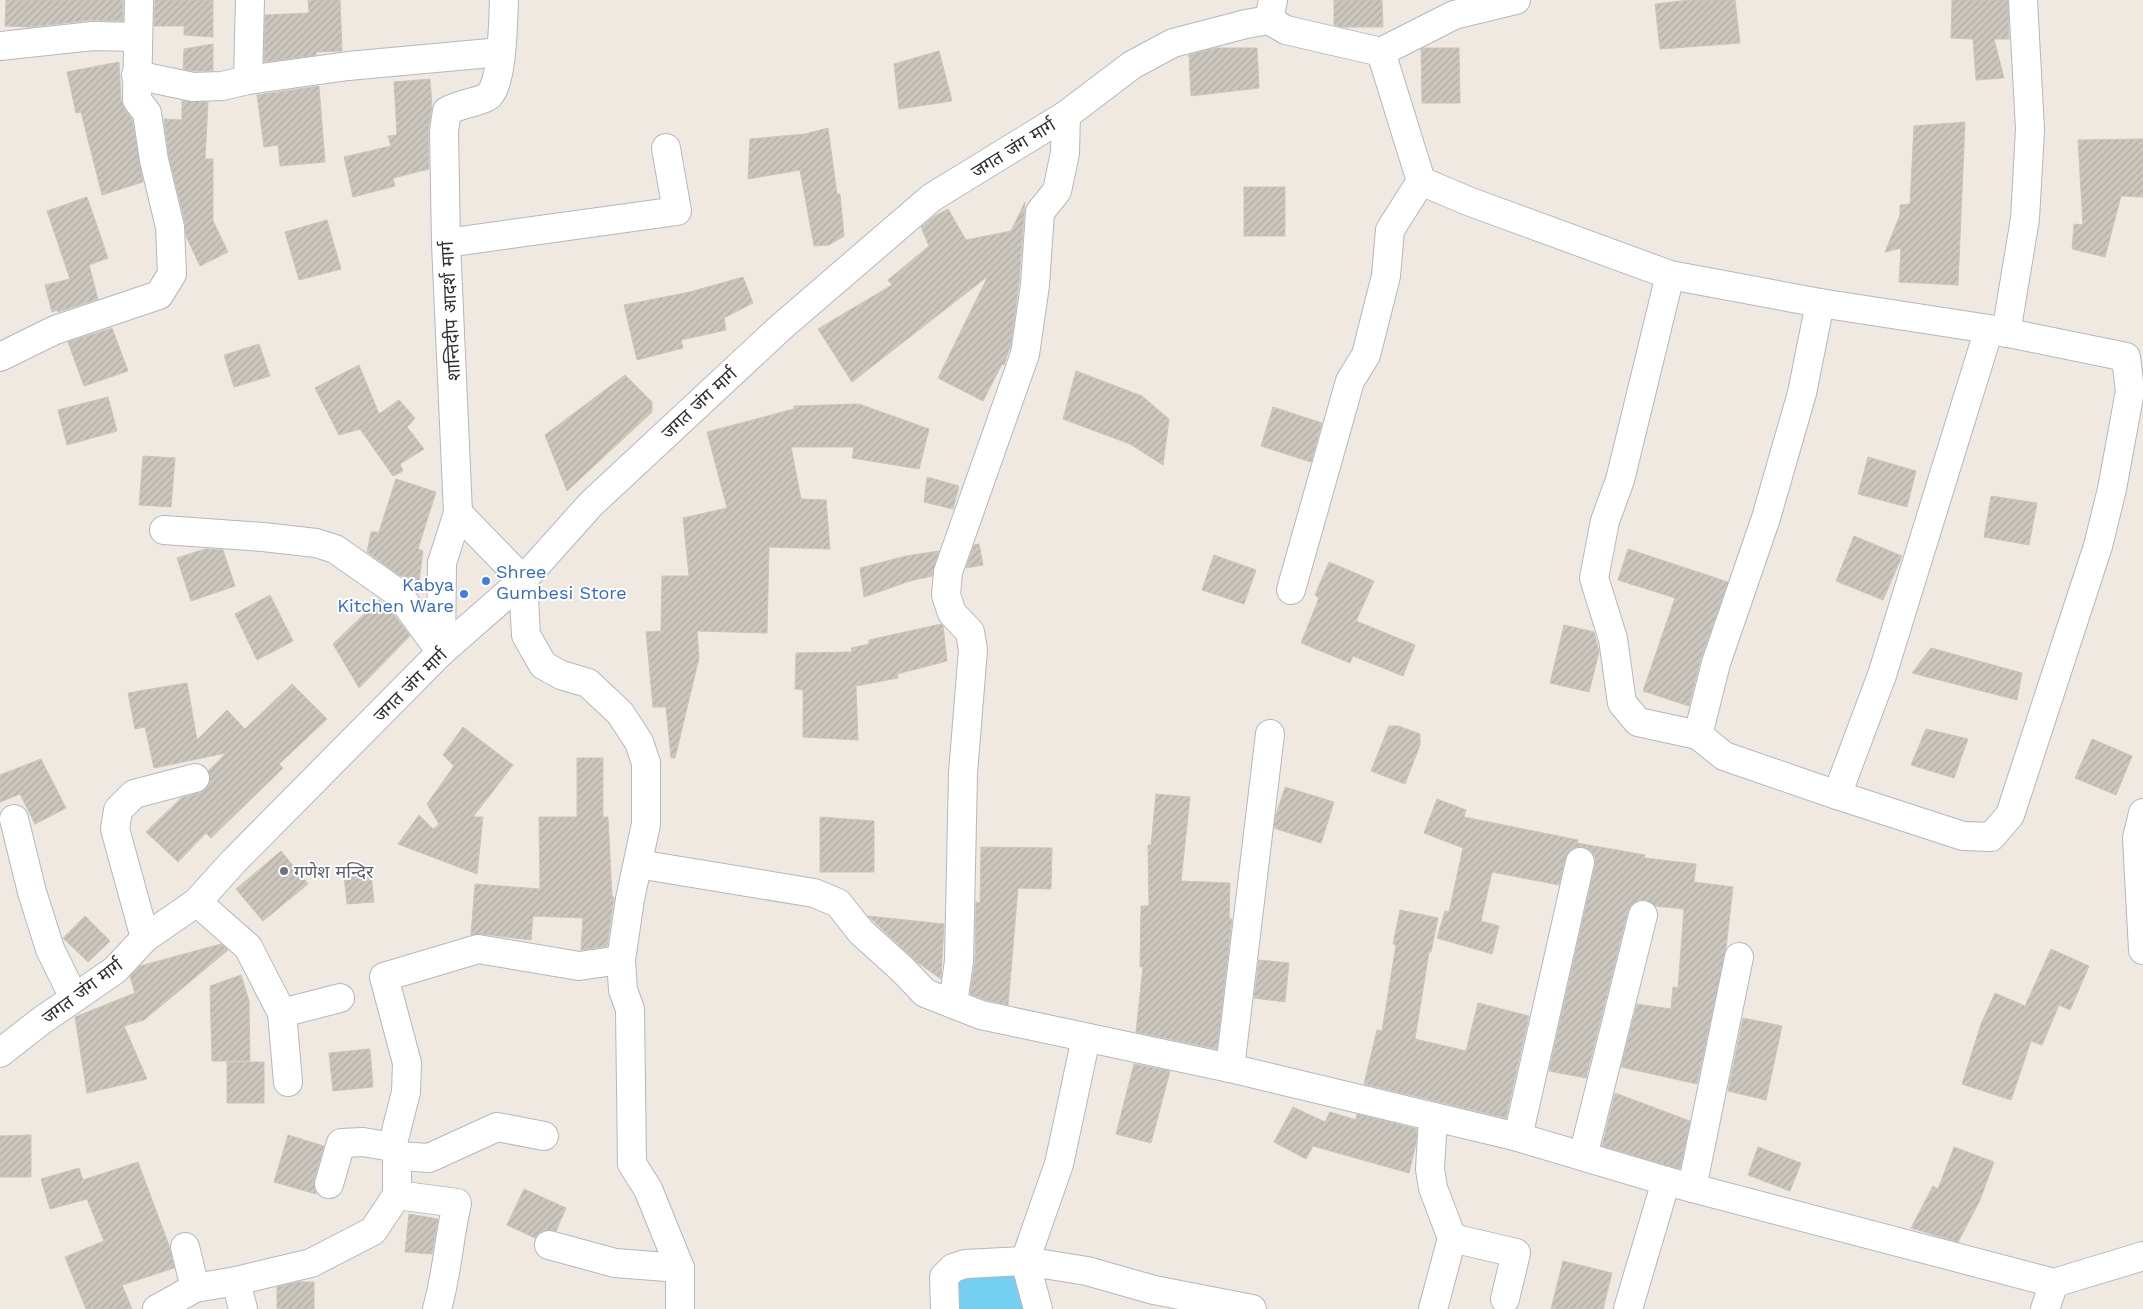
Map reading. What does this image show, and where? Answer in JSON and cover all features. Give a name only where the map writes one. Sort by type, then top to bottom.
[{"type":"street","points":[[0,357],[55,330],[159,295],[172,274],[170,227],[154,160],[147,113],[137,100],[139,0]]},
{"type":"street","points":[[248,80],[250,0]]},
{"type":"street","name":"शान्तिदीप आदर्श मार्ग","points":[[441,652],[442,563],[458,513],[446,243],[444,131],[447,111],[459,104],[487,97],[493,91],[500,52],[504,0]]},
{"type":"street","points":[[1516,0],[1454,16],[1381,52],[1422,181],[1468,201],[1670,275],[1820,303],[1998,331],[2126,357],[2130,391],[2112,489],[2098,546],[2010,815],[1991,837],[1963,836],[1724,756],[1698,735],[1638,722],[1622,703],[1613,639],[1594,578],[1605,521],[1620,480],[1670,275]]},
{"type":"street","points":[[1837,795],[1882,675],[1998,331],[2025,219],[2030,129],[2023,0]]},
{"type":"street","name":"जगत जंग मार्ग","points":[[0,1054],[40,1021],[115,970],[144,938],[197,902],[234,860],[441,652],[523,580],[591,504],[780,328],[931,198],[1066,115],[1132,65],[1173,42],[1271,10],[1286,30],[1381,52]]},
{"type":"street","points":[[0,46],[94,36],[138,37]]},
{"type":"street","points":[[136,76],[193,87],[222,86],[248,80],[348,66],[500,52]]},
{"type":"street","points":[[953,1004],[959,961],[963,773],[973,650],[970,632],[952,613],[946,596],[948,572],[1025,354],[1035,285],[1040,212],[1057,191],[1065,153],[1066,115]]},
{"type":"street","points":[[446,243],[677,212],[666,148]]},
{"type":"street","points":[[1292,590],[1350,381],[1366,355],[1386,276],[1390,230],[1422,181]]},
{"type":"street","points":[[1698,735],[1716,663],[1766,518],[1802,393],[1820,303]]},
{"type":"street","points":[[458,513],[523,580],[526,635],[543,665],[561,675],[588,683],[620,713],[639,742],[646,763],[646,824],[621,960],[623,990],[630,1009],[632,1164],[648,1189],[680,1268],[680,1309]]},
{"type":"street","points":[[164,530],[263,537],[316,543],[335,549],[398,593],[441,652]]},
{"type":"street","points":[[1230,1068],[1270,734]]},
{"type":"street","points":[[144,938],[115,829],[118,810],[134,794],[195,778]]},
{"type":"street","points":[[2143,813],[2137,838],[2143,950]]},
{"type":"street","points":[[14,818],[32,892],[50,949],[74,998]]},
{"type":"street","points":[[1518,1137],[1580,862]]},
{"type":"street","points":[[638,864],[814,893],[838,903],[861,932],[902,969],[925,993],[981,1015],[1230,1068],[1518,1137],[1666,1181],[2054,1283],[2143,1256]]},
{"type":"street","points":[[197,902],[248,947],[282,1013],[288,1082]]},
{"type":"street","points":[[1583,1156],[1643,915]]},
{"type":"street","points":[[157,1309],[195,1288],[236,1281],[311,1263],[373,1231],[398,1195],[395,1152],[406,1092],[407,1063],[384,977],[478,949],[580,966],[621,960]]},
{"type":"street","points":[[1692,1188],[1739,957]]},
{"type":"street","points":[[282,1013],[340,998]]},
{"type":"street","points":[[1038,1309],[1025,1261],[1059,1164],[1086,1038]]},
{"type":"street","points":[[1433,1116],[1430,1169],[1433,1188],[1452,1238],[1433,1309]]},
{"type":"street","points":[[329,1184],[341,1142],[363,1142],[395,1152],[429,1158],[497,1127],[544,1136]]},
{"type":"street","points":[[1628,1309],[1666,1181]]},
{"type":"street","points":[[398,1195],[458,1203],[452,1224],[444,1284],[437,1309]]},
{"type":"street","points":[[1452,1238],[1516,1253],[1505,1299]]},
{"type":"street","points":[[549,1244],[615,1263],[680,1268]]},
{"type":"street","points":[[185,1247],[195,1288]]},
{"type":"street","points":[[945,1309],[944,1277],[953,1268],[965,1264],[1025,1261],[1087,1271],[1154,1290],[1252,1309]]},
{"type":"street","points":[[236,1281],[243,1309]]},
{"type":"street","points":[[2045,1309],[2054,1283]]},
{"type":"water","points":[[1013,1271],[1029,1309],[950,1309],[951,1283],[968,1273]]},
{"type":"building","points":[[6,0],[123,0],[123,21],[91,20],[31,27],[5,26]]},
{"type":"building","points":[[155,0],[213,0],[213,37],[184,35],[184,26],[154,26]]},
{"type":"building","points":[[308,0],[340,0],[342,51],[316,52],[316,55],[264,62],[265,15],[309,13]]},
{"type":"building","points":[[1334,0],[1382,0],[1383,27],[1342,27],[1334,25]]},
{"type":"building","points":[[1690,0],[1735,0],[1740,43],[1660,49],[1655,4]]},
{"type":"building","points":[[1952,0],[2008,0],[2009,39],[1994,39],[2004,78],[1976,80],[1973,39],[1951,38]]},
{"type":"building","points":[[213,44],[213,71],[183,69],[184,49]]},
{"type":"building","points":[[1216,48],[1257,48],[1259,88],[1191,96],[1189,55]]},
{"type":"building","points":[[1459,48],[1460,103],[1422,103],[1421,49]]},
{"type":"building","points":[[939,51],[952,101],[899,109],[894,64]]},
{"type":"building","points":[[119,62],[121,100],[125,110],[132,119],[143,182],[102,195],[81,112],[76,113],[67,72]]},
{"type":"building","points":[[430,79],[432,106],[428,131],[429,169],[393,178],[395,186],[353,197],[344,157],[391,146],[388,136],[397,135],[394,82]]},
{"type":"building","points":[[319,86],[325,162],[280,166],[278,145],[264,147],[257,95]]},
{"type":"building","points":[[182,101],[208,102],[205,159],[213,159],[213,221],[228,252],[200,266],[186,236],[185,223],[169,157],[164,119],[182,120]]},
{"type":"building","points":[[1965,122],[1958,285],[1899,282],[1901,248],[1885,252],[1900,215],[1900,205],[1910,204],[1914,126]]},
{"type":"building","points":[[828,128],[837,194],[840,194],[844,236],[829,245],[814,246],[800,170],[748,179],[750,139],[805,134]]},
{"type":"building","points":[[2143,139],[2143,197],[2121,196],[2105,257],[2072,249],[2074,224],[2083,225],[2078,140]]},
{"type":"building","points":[[1244,187],[1285,187],[1285,236],[1244,236]]},
{"type":"building","points":[[87,197],[108,258],[89,265],[98,299],[58,312],[57,310],[52,312],[45,285],[70,279],[47,211]]},
{"type":"building","points":[[1025,202],[1019,283],[1011,344],[1004,365],[1002,364],[983,401],[938,378],[988,276],[852,382],[818,329],[892,285],[888,280],[929,246],[921,227],[933,217],[948,209],[966,240],[1011,231]]},
{"type":"building","points":[[327,220],[341,269],[299,280],[285,232]]},
{"type":"building","points":[[743,277],[753,303],[724,318],[726,330],[681,340],[683,348],[637,360],[624,305],[690,292]]},
{"type":"building","points":[[112,328],[128,371],[84,386],[68,342]]},
{"type":"building","points":[[259,344],[270,376],[234,387],[224,355]]},
{"type":"building","points":[[359,365],[379,414],[399,400],[415,418],[407,427],[424,449],[400,464],[403,471],[393,476],[360,429],[339,435],[315,388]]},
{"type":"building","points":[[1076,371],[1142,396],[1169,419],[1163,465],[1130,444],[1063,419]]},
{"type":"building","points":[[625,375],[652,402],[652,412],[567,491],[545,435]]},
{"type":"building","points":[[108,397],[117,431],[67,445],[58,410]]},
{"type":"building","points":[[859,404],[929,429],[919,469],[852,458],[854,447],[791,447],[801,499],[826,500],[830,549],[769,547],[767,633],[697,631],[699,658],[675,758],[671,758],[666,707],[653,707],[646,632],[661,631],[662,576],[689,576],[683,518],[727,508],[707,432],[794,409],[794,406]]},
{"type":"building","points":[[1273,407],[1322,423],[1311,462],[1261,446]]},
{"type":"building","points":[[143,456],[175,458],[171,507],[139,505]]},
{"type":"building","points":[[1868,457],[1916,471],[1907,507],[1858,494]]},
{"type":"building","points":[[927,477],[959,486],[953,509],[924,502]]},
{"type":"building","points":[[396,479],[436,492],[418,549],[423,551],[419,582],[399,575],[367,552],[371,532],[379,532]]},
{"type":"building","points":[[1991,496],[2037,503],[2029,545],[1984,537]]},
{"type":"building","points":[[1854,536],[1902,556],[1883,600],[1836,581]]},
{"type":"building","points":[[979,544],[983,565],[966,568],[974,545]]},
{"type":"building","points":[[205,549],[223,550],[235,586],[191,601],[177,558]]},
{"type":"building","points":[[1628,549],[1728,582],[1701,658],[1689,706],[1643,691],[1675,598],[1618,580]]},
{"type":"building","points":[[939,551],[932,576],[910,581],[864,597],[860,568],[906,556]]},
{"type":"building","points":[[1214,555],[1256,570],[1244,604],[1202,590]]},
{"type":"building","points":[[1329,562],[1374,581],[1356,621],[1415,645],[1403,676],[1353,656],[1350,663],[1301,643],[1319,598],[1315,595]]},
{"type":"building","points":[[270,595],[293,641],[257,660],[235,614]]},
{"type":"building","points":[[379,600],[392,612],[410,636],[359,688],[333,644]]},
{"type":"building","points":[[941,624],[943,626],[947,661],[897,674],[898,678],[856,686],[858,740],[803,737],[803,690],[795,689],[796,653],[852,652],[851,648],[869,644],[869,640]]},
{"type":"building","points":[[1564,625],[1594,632],[1599,652],[1589,692],[1550,683]]},
{"type":"building","points":[[1931,648],[2022,673],[2017,700],[1912,673]]},
{"type":"building","points":[[187,683],[197,740],[227,710],[245,729],[292,684],[327,719],[279,764],[283,768],[211,838],[206,833],[178,862],[146,832],[181,798],[206,789],[210,782],[208,771],[226,753],[154,768],[145,727],[135,729],[128,693]]},
{"type":"building","points":[[1389,726],[1399,726],[1420,734],[1420,745],[1405,784],[1371,771]]},
{"type":"building","points":[[463,727],[513,765],[473,817],[483,817],[477,874],[398,844],[419,815],[433,829],[439,824],[427,804],[454,766],[443,755]]},
{"type":"building","points":[[1926,729],[1968,739],[1954,778],[1911,765]]},
{"type":"building","points":[[2092,739],[2132,756],[2116,795],[2075,778]]},
{"type":"building","points":[[577,758],[603,758],[603,817],[608,817],[612,897],[614,897],[607,946],[581,950],[583,918],[533,916],[531,940],[481,934],[471,935],[475,884],[540,889],[539,817],[577,817]]},
{"type":"building","points":[[41,759],[66,808],[35,824],[20,794],[0,802],[0,775]]},
{"type":"building","points":[[1285,787],[1334,802],[1321,843],[1274,828]]},
{"type":"building","points":[[1156,794],[1190,797],[1181,881],[1230,883],[1229,919],[1232,919],[1217,1049],[1136,1032],[1143,967],[1140,967],[1141,906],[1149,906],[1148,845],[1151,845]]},
{"type":"building","points":[[1437,799],[1466,810],[1464,817],[1578,840],[1577,843],[1645,855],[1644,858],[1696,864],[1694,882],[1733,887],[1726,948],[1697,1084],[1621,1067],[1637,1004],[1671,1009],[1673,987],[1678,988],[1684,909],[1655,906],[1646,900],[1638,900],[1631,905],[1586,1078],[1549,1071],[1595,865],[1595,857],[1590,850],[1584,847],[1576,847],[1569,851],[1565,859],[1559,885],[1492,872],[1481,921],[1499,926],[1492,954],[1437,938],[1445,911],[1449,912],[1463,848],[1424,833]]},
{"type":"building","points":[[820,817],[874,821],[874,872],[820,872]]},
{"type":"building","points":[[981,847],[1052,848],[1051,889],[1018,888],[1008,1005],[970,994],[975,961],[976,902],[980,903]]},
{"type":"building","points":[[281,851],[308,884],[263,921],[236,889]]},
{"type":"building","points":[[371,873],[374,902],[347,904],[344,875]]},
{"type":"building","points":[[1400,910],[1438,918],[1431,952],[1429,952],[1415,1039],[1466,1051],[1478,1003],[1529,1016],[1506,1118],[1364,1084],[1377,1030],[1382,1031],[1396,945],[1393,944]]},
{"type":"building","points":[[85,916],[110,941],[88,962],[63,938]]},
{"type":"building","points":[[868,916],[944,924],[941,979],[917,962]]},
{"type":"building","points":[[221,944],[228,950],[144,1020],[124,1026],[147,1079],[87,1093],[75,1017],[135,993],[130,976],[140,966]]},
{"type":"building","points":[[2051,949],[2089,966],[2070,1010],[2059,1005],[2042,1045],[2031,1041],[2011,1100],[1962,1084],[1981,1024],[1995,993],[2025,1006]]},
{"type":"building","points":[[1259,960],[1289,963],[1285,1002],[1254,998]]},
{"type":"building","points":[[241,975],[249,1001],[250,1061],[212,1061],[210,986]]},
{"type":"building","points":[[1743,1018],[1782,1026],[1766,1100],[1728,1091]]},
{"type":"building","points":[[370,1049],[373,1087],[333,1091],[329,1053]]},
{"type":"building","points":[[227,1062],[264,1062],[264,1103],[227,1103]]},
{"type":"building","points":[[1134,1064],[1170,1071],[1151,1143],[1116,1134]]},
{"type":"building","points":[[1615,1093],[1690,1121],[1680,1169],[1602,1146]]},
{"type":"building","points":[[1293,1107],[1325,1122],[1330,1112],[1356,1120],[1357,1114],[1417,1129],[1416,1143],[1409,1173],[1313,1146],[1306,1159],[1274,1142]]},
{"type":"building","points":[[31,1135],[31,1177],[0,1177],[0,1136]]},
{"type":"building","points":[[288,1135],[324,1146],[314,1180],[316,1194],[274,1182]]},
{"type":"building","points":[[1758,1147],[1801,1163],[1790,1191],[1748,1175]]},
{"type":"building","points":[[1954,1147],[1994,1162],[1980,1200],[1958,1242],[1911,1228],[1933,1186],[1938,1189]]},
{"type":"building","points":[[138,1162],[170,1248],[174,1268],[122,1285],[132,1309],[86,1309],[65,1257],[104,1241],[87,1199],[50,1209],[41,1179],[79,1168],[83,1180]]},
{"type":"building","points":[[524,1189],[566,1208],[556,1231],[545,1230],[535,1238],[507,1225]]},
{"type":"building","points":[[409,1214],[438,1219],[432,1254],[405,1252]]},
{"type":"building","points":[[1563,1261],[1612,1273],[1603,1309],[1551,1309]]},
{"type":"building","points":[[298,1282],[314,1282],[314,1309],[277,1309],[277,1287]]},
{"type":"place","name":"Shree Gumbesi Store","points":[[486,581]]},
{"type":"place","name":"Kabya Kitchen Ware","points":[[464,594]]},
{"type":"place","name":"गणेश मन्दिर","points":[[284,871]]}]
